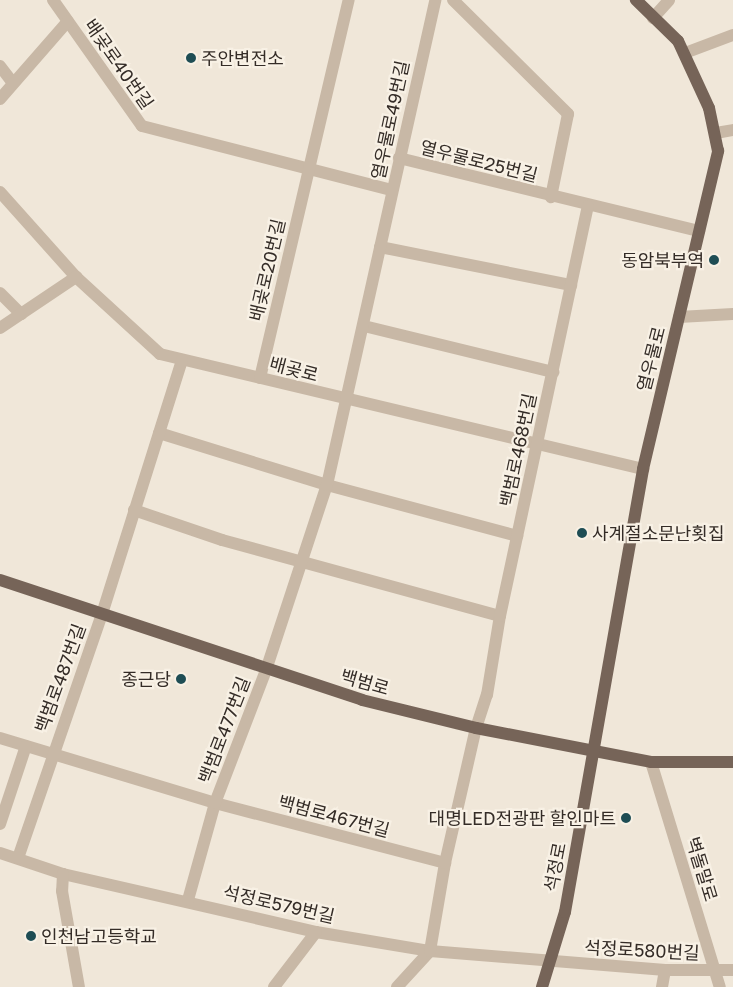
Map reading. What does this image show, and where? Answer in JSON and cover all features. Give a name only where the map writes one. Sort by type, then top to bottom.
[{"type":"main road","name":"열우물로","points":[[591,750],[642,469],[718,151],[716,133],[706,100],[678,41],[636,0]]},
{"type":"main road","name":"백범로","points":[[0,580],[266,670],[362,700],[476,728],[651,762],[733,762]]},
{"type":"main road","name":"석정로","points":[[542,987],[565,912],[591,750]]},
{"type":"street","name":"배곶로40번길","points":[[54,0],[142,126],[309,170]]},
{"type":"street","name":"배곶로20번길","points":[[260,378],[349,0]]},
{"type":"street","name":"열우물로49번길","points":[[303,561],[327,485],[348,401],[392,190],[435,0]]},
{"type":"street","name":"열우물로25번길","points":[[453,0],[568,114],[551,197]]},
{"type":"street","points":[[654,18],[669,0]]},
{"type":"street","name":"배곶로40번길","points":[[0,100],[12,82],[68,21]]},
{"type":"street","points":[[685,54],[733,35]]},
{"type":"street","points":[[0,66],[12,82]]},
{"type":"street","points":[[716,133],[733,130]]},
{"type":"street","name":"열우물로25번길","points":[[399,158],[551,197],[699,231]]},
{"type":"street","points":[[309,170],[392,190]]},
{"type":"street","name":"배곶로","points":[[0,192],[76,277],[160,354],[348,401],[538,442],[642,469]]},
{"type":"street","name":"백범로468번길","points":[[476,728],[487,695],[500,616],[588,206]]},
{"type":"street","points":[[380,247],[571,286]]},
{"type":"street","points":[[0,328],[76,277]]},
{"type":"street","points":[[0,294],[21,314]]},
{"type":"street","points":[[679,317],[733,314]]},
{"type":"street","name":"백범로468번길","points":[[364,326],[553,372]]},
{"type":"street","name":"백범로487번길","points":[[18,858],[51,754],[102,614],[182,360]]},
{"type":"street","name":"백범로468번길","points":[[159,433],[327,485],[518,536]]},
{"type":"street","points":[[134,510],[222,540],[303,561],[404,592],[500,616]]},
{"type":"street","name":"백범로477번길","points":[[188,900],[215,803],[266,670],[303,561]]},
{"type":"street","points":[[397,987],[430,951],[445,863],[476,728]]},
{"type":"street","name":"백범로487번길","points":[[0,738],[137,780]]},
{"type":"street","points":[[0,824],[26,746]]},
{"type":"street","name":"벽돌말로","points":[[651,762],[720,987]]},
{"type":"street","name":"백범로477번길","points":[[137,780],[215,803]]},
{"type":"street","name":"백범로467번길","points":[[215,803],[445,863]]},
{"type":"street","name":"석정로579번길","points":[[2,853],[63,874],[188,900],[316,932],[430,951],[549,962]]},
{"type":"street","points":[[63,874],[62,891],[79,987]]},
{"type":"street","points":[[274,987],[316,932]]},
{"type":"street","name":"석정로580번길","points":[[549,962],[665,970],[733,970]]},
{"type":"street","points":[[662,987],[665,970]]},
{"type":"place","name":"주안변전소","points":[[191,58]]},
{"type":"place","name":"동암북부역","points":[[714,260]]},
{"type":"place","name":"사계절소문난횟집","points":[[582,533]]},
{"type":"place","name":"종근당","points":[[181,679]]},
{"type":"place","name":"대명LED전광판 할인마트","points":[[626,818]]},
{"type":"place","name":"인천남고등학교","points":[[31,936]]}]
